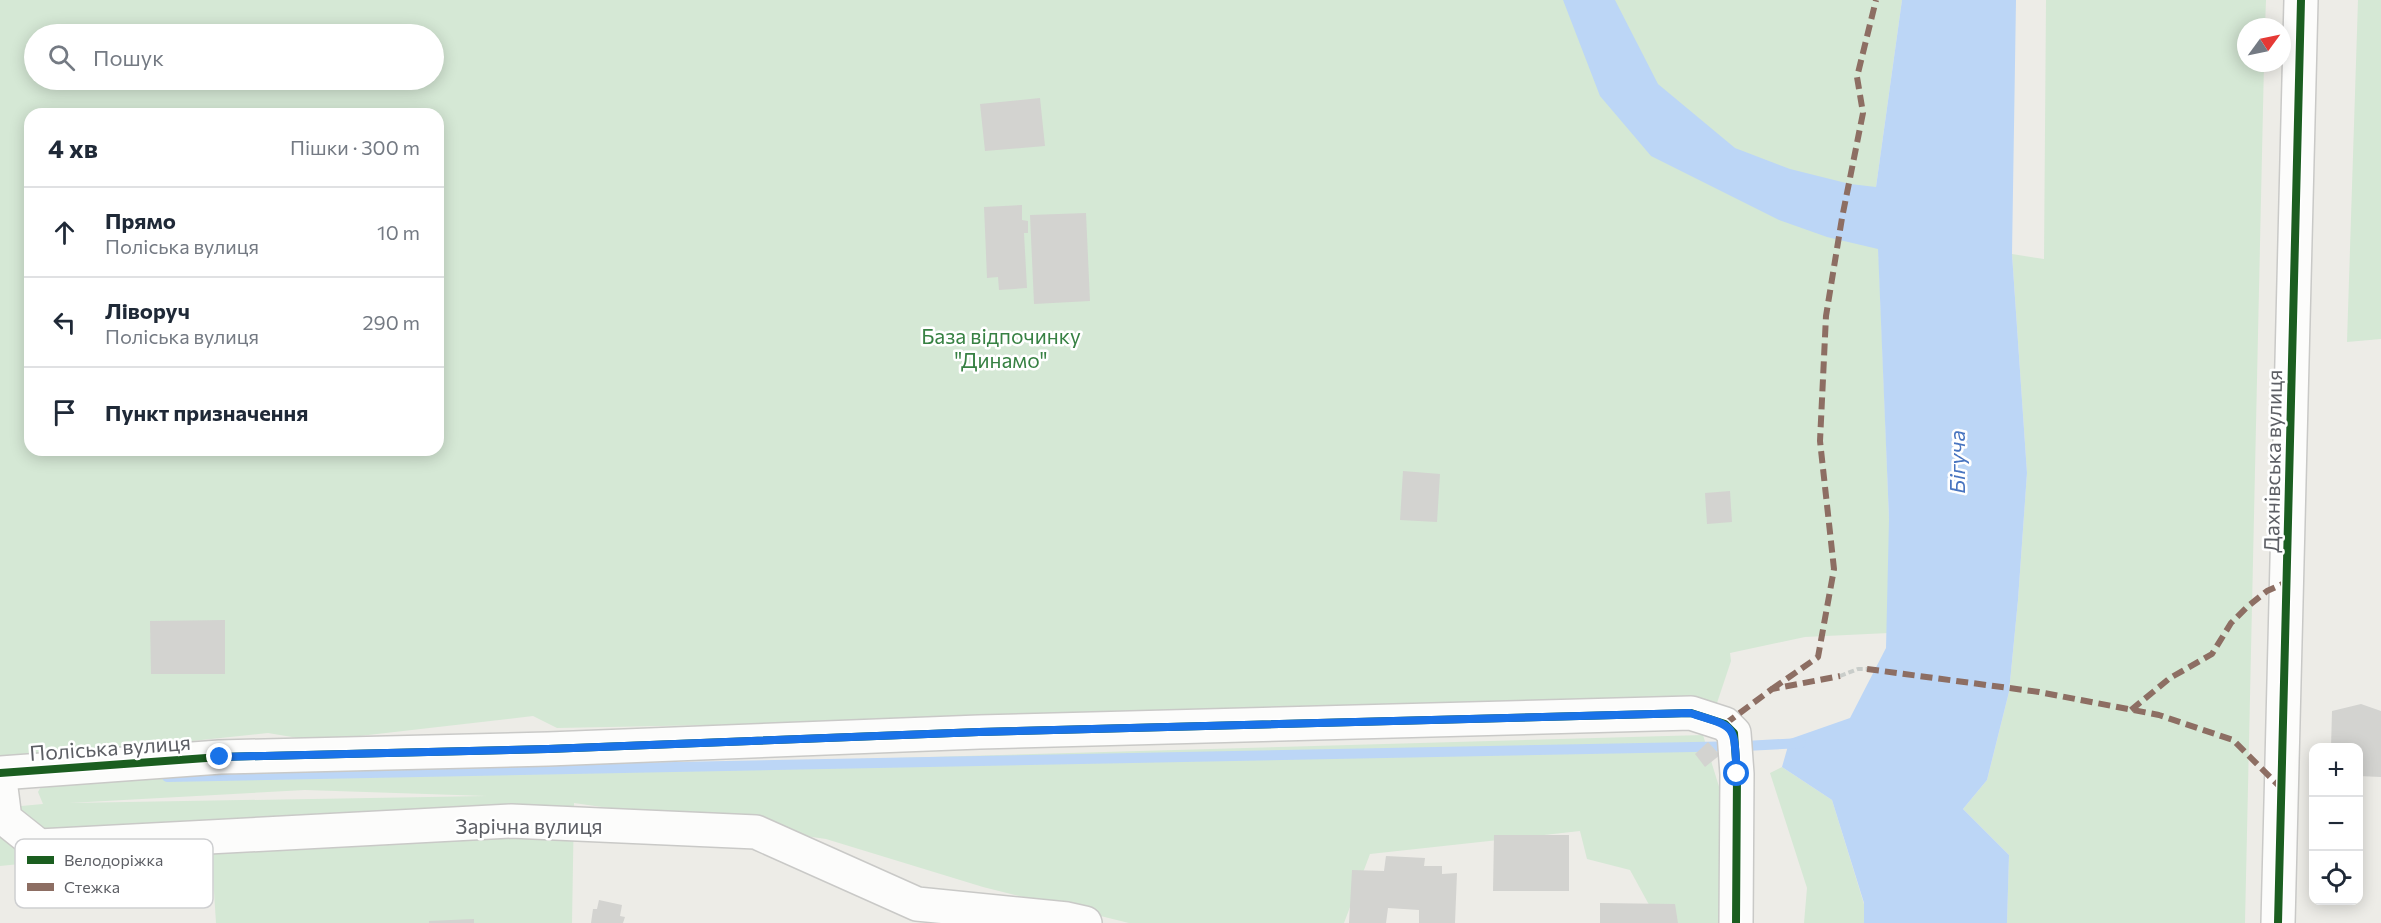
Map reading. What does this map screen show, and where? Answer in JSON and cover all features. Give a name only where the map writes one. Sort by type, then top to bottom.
[{"type":"street","name":"Дахнівська вулиця","points":[[2278,923],[2301,0]]},
{"type":"street","name":"Поліська вулиця","points":[[0,773],[220,757],[548,749],[979,732],[1690,713],[1725,724],[1734,734],[1737,774],[1736,923]]},
{"type":"street","name":"Зарічна вулиця","points":[[0,780],[5,819],[30,839]]},
{"type":"street","name":"Зарічна вулиця","points":[[171,839],[511,821],[756,832],[918,904],[1067,919],[1085,923]]},
{"type":"path","points":[[1840,676],[1858,669],[1867,669]]},
{"type":"green space","name":"База відпочинку \"Динамо\"","points":[[0,0],[1902,0],[1876,187],[1889,519],[1889,633],[1805,637],[1730,653],[1731,661],[1716,706],[557,728],[533,716],[316,741],[268,733],[78,753],[0,756]]},
{"type":"green space","points":[[2046,0],[2266,0],[2265,18],[2237,18],[2237,72],[2264,72],[2245,923],[2007,923],[2009,855],[1963,809],[1987,780],[2009,692],[2018,600],[2027,473],[2012,254],[2044,259]]},
{"type":"green space","points":[[2358,0],[2381,0],[2381,339],[2347,342]]},
{"type":"green space","points":[[1703,735],[1743,864],[1734,923],[1659,923],[1630,870],[1587,859],[1580,831],[1370,854],[1344,923],[1129,923],[983,887],[826,839],[574,803],[572,923],[216,923],[213,839],[15,839],[15,865],[0,866],[0,808],[43,804],[38,792],[47,776],[497,762],[542,768]],"holes":[[[305,790],[487,796],[69,803]]]},
{"type":"green space","points":[[1782,767],[1832,800],[1864,904],[1864,923],[1804,923],[1807,888],[1770,773]]},
{"type":"water","name":"Бігуча","points":[[1563,0],[1615,0],[1658,84],[1735,148],[1790,169],[1850,184],[1876,187],[1902,0],[2016,0],[2012,254],[2027,473],[2009,692],[1987,780],[1963,809],[2009,855],[2007,923],[1864,923],[1864,903],[1832,800],[1782,767],[1790,739],[1850,718],[1886,648],[1889,519],[1878,249],[1827,237],[1779,220],[1651,156],[1600,96]]},
{"type":"building","points":[[1040,98],[1045,146],[985,151],[980,104]]},
{"type":"building","points":[[1022,205],[1022,220],[1028,221],[1028,233],[1024,233],[1027,288],[999,290],[998,277],[987,278],[984,207]]},
{"type":"building","points":[[1086,213],[1090,301],[1034,304],[1030,215]]},
{"type":"building","points":[[1403,471],[1440,474],[1437,522],[1400,520]]},
{"type":"building","points":[[1730,491],[1732,522],[1707,524],[1705,493]]},
{"type":"building","points":[[225,620],[225,674],[151,674],[150,621]]},
{"type":"building","points":[[2361,704],[2381,711],[2381,777],[2363,776],[2363,743],[2331,743],[2332,711]]},
{"type":"building","points":[[1708,742],[1720,755],[1705,767],[1695,754]]},
{"type":"building","points":[[1494,835],[1569,835],[1569,891],[1493,891]]},
{"type":"building","points":[[1386,856],[1425,858],[1424,866],[1442,866],[1442,874],[1457,873],[1455,923],[1419,923],[1419,910],[1388,908],[1386,923],[1349,923],[1352,870],[1384,871]]},
{"type":"building","points":[[599,900],[622,905],[620,916],[625,917],[623,923],[591,923],[593,909],[597,909]]},
{"type":"building","points":[[1600,903],[1675,904],[1678,923],[1600,923]]},
{"type":"building","points":[[474,919],[474,923],[429,923],[429,921]]},
{"type":"waterway","points":[[167,777],[1745,746],[1801,743]]},
{"type":"marked path","points":[[1772,689],[1818,657],[1834,569],[1820,441],[1826,316],[1842,218],[1863,113],[1857,77],[1876,0]]},
{"type":"marked path","points":[[2131,710],[2170,678],[2212,654],[2231,623],[2247,607],[2267,591],[2287,582]]},
{"type":"marked path","points":[[1867,669],[2039,692],[2159,715],[2233,740],[2282,789]]},
{"type":"marked path","points":[[1725,724],[1772,689],[1840,676]]},
{"type":"cycle path","points":[[2278,923],[2301,0]]},
{"type":"cycle path","points":[[0,773],[220,757],[548,749],[979,732],[1691,713],[1725,724],[1734,733],[1737,774],[1736,923]]},
{"type":"route","points":[[220,757],[548,749],[979,732],[1690,713],[1725,724],[1734,734],[1737,774]]}]
